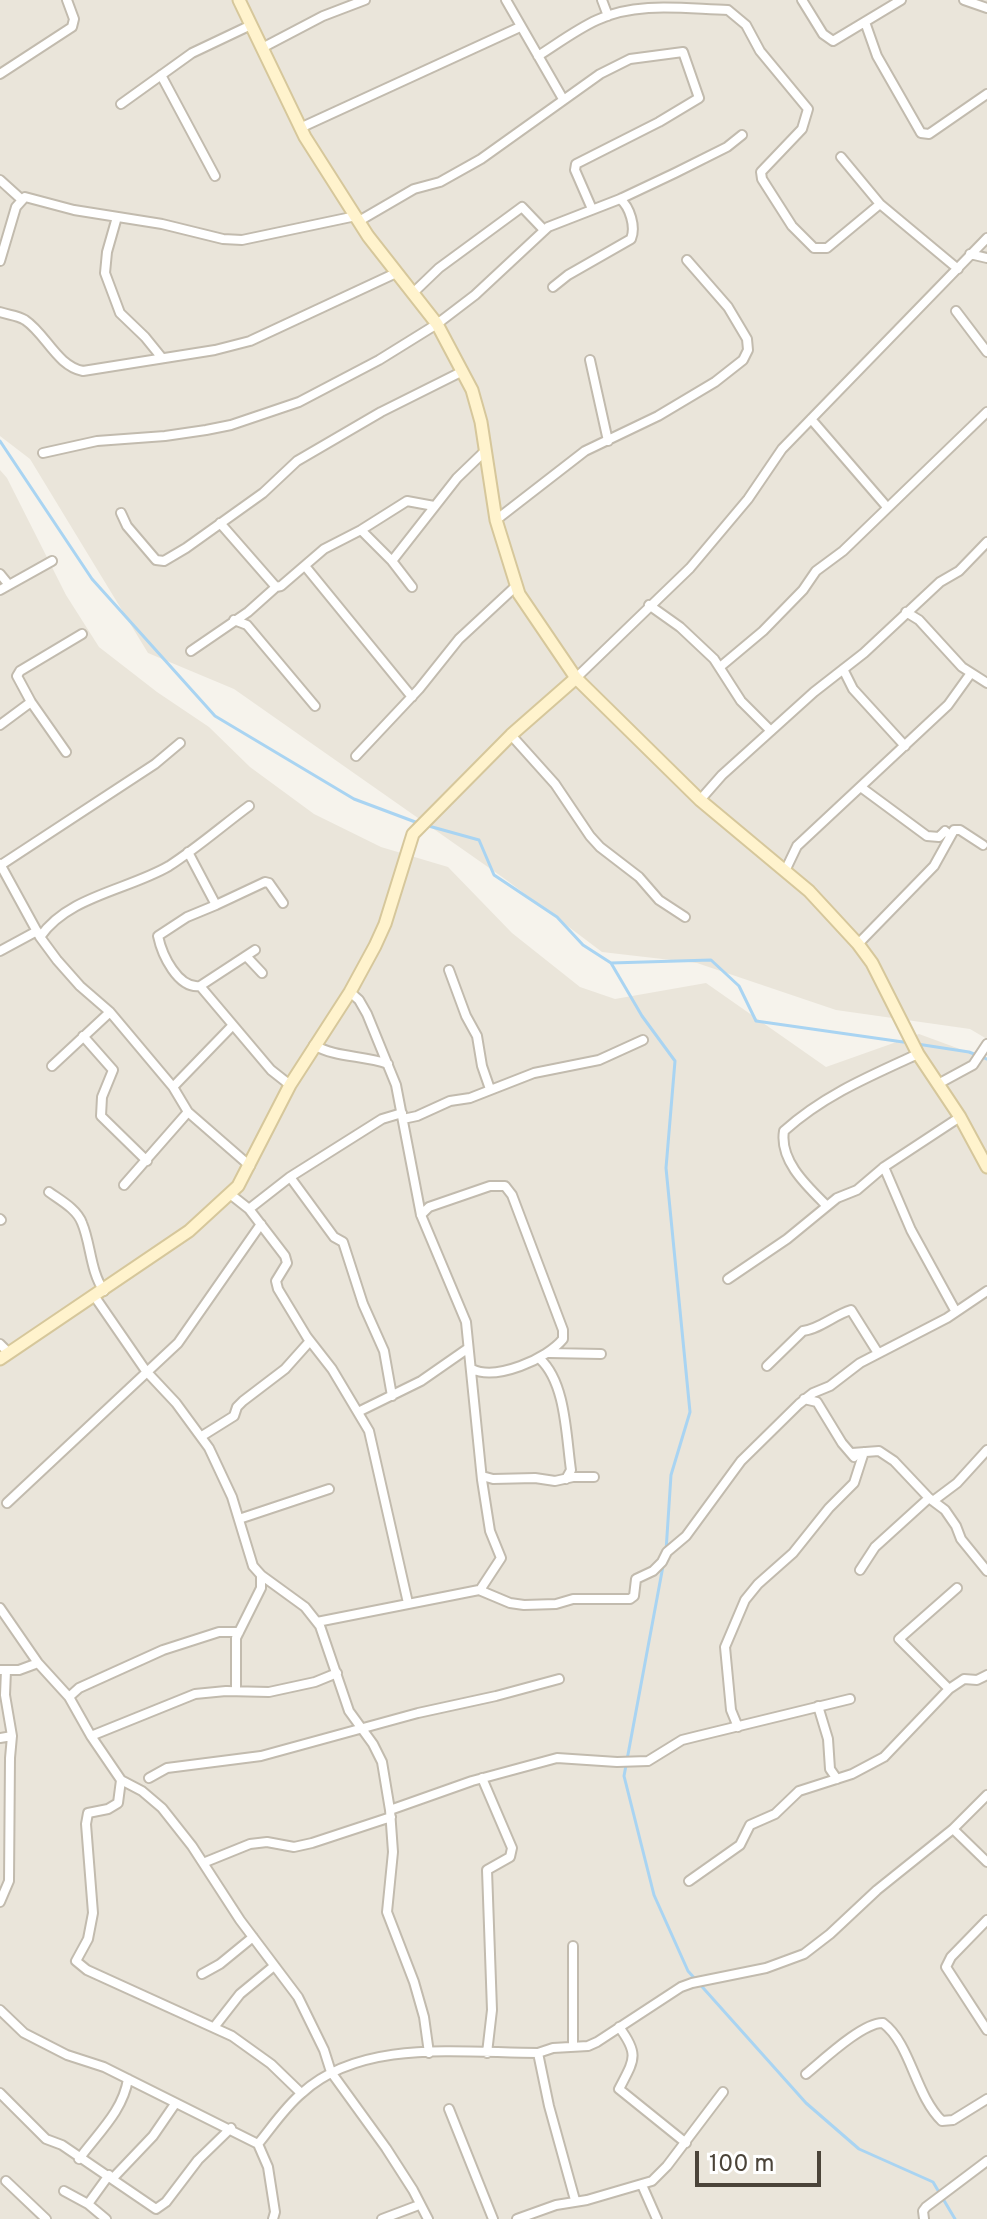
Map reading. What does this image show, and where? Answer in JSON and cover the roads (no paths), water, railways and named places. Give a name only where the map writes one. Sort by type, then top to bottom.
[{"type":"street","points":[[0,74],[72,27],[74,19],[67,0]]},
{"type":"street","points":[[239,0],[300,128],[357,219],[437,324],[463,371],[475,401],[496,520],[515,587],[576,678],[700,800],[809,891],[858,944],[872,963],[918,1054],[960,1117],[987,1167]]},
{"type":"street","points":[[262,48],[323,16],[365,0]]},
{"type":"street","points":[[506,0],[563,99]]},
{"type":"street","points":[[602,0],[608,16]]},
{"type":"street","points":[[802,0],[830,41],[901,0]]},
{"type":"street","points":[[964,0],[987,8]]},
{"type":"street","points":[[538,56],[595,20],[608,16],[637,9],[728,10],[746,25],[760,51],[808,109],[802,129],[761,172],[762,179],[792,226],[814,248],[827,248],[880,204]]},
{"type":"street","points":[[865,22],[877,56],[921,133],[929,134],[987,94]]},
{"type":"street","points":[[121,104],[192,53],[251,25]]},
{"type":"street","points":[[300,128],[520,27]]},
{"type":"street","points":[[21,199],[31,197],[74,210],[162,224],[223,239],[242,240],[357,219],[414,189],[440,182],[481,159],[600,74],[630,59],[676,51],[685,54],[699,98],[576,164],[575,170],[592,209]]},
{"type":"street","points":[[161,75],[215,176]]},
{"type":"street","points":[[43,453],[97,441],[165,436],[231,425],[299,402],[437,324],[475,295],[544,230],[558,221],[620,199],[727,147],[742,135]]},
{"type":"street","points":[[841,157],[880,204],[958,269]]},
{"type":"street","points":[[0,180],[21,199]]},
{"type":"street","points":[[0,261],[21,199]]},
{"type":"street","points":[[553,287],[631,239],[633,233],[628,208],[620,199]]},
{"type":"street","points":[[413,293],[439,268],[522,207],[544,230]]},
{"type":"street","points":[[117,217],[107,252],[105,273],[120,313],[162,358]]},
{"type":"street","points":[[0,1344],[4,1356],[100,1294],[189,1231],[230,1194],[250,1166],[290,1085],[350,992],[385,924],[413,834],[511,735],[576,678],[690,568],[748,499],[782,449],[987,238]]},
{"type":"street","points":[[970,254],[987,258]]},
{"type":"street","points":[[496,520],[585,451],[640,426],[715,382],[740,363],[748,350],[747,339],[728,307],[687,260]]},
{"type":"street","points":[[0,312],[28,322],[75,370],[83,371],[250,341],[396,273]]},
{"type":"street","points":[[956,311],[987,352]]},
{"type":"street","points":[[590,360],[608,441]]},
{"type":"street","points":[[121,513],[127,526],[156,560],[164,561],[275,484],[297,461],[381,412],[463,371]]},
{"type":"street","points":[[720,667],[763,631],[803,590],[816,571],[843,551],[987,412]]},
{"type":"street","points":[[811,419],[887,507]]},
{"type":"street","points":[[392,561],[457,478],[485,451]]},
{"type":"street","points":[[191,651],[281,586],[332,543],[361,530],[407,501],[434,506]]},
{"type":"street","points":[[220,523],[276,587]]},
{"type":"street","points":[[361,530],[392,561],[412,587]]},
{"type":"street","points":[[700,800],[722,775],[864,653],[940,582],[959,571],[987,542]]},
{"type":"street","points":[[0,574],[4,588],[52,561]]},
{"type":"street","points":[[305,566],[412,697]]},
{"type":"street","points":[[356,756],[412,697],[459,639],[515,587]]},
{"type":"street","points":[[649,605],[680,627],[720,667],[741,701],[771,731]]},
{"type":"street","points":[[906,612],[919,620],[962,667],[987,683]]},
{"type":"street","points":[[234,620],[247,625],[315,706]]},
{"type":"street","points":[[66,752],[31,702],[17,673],[82,634]]},
{"type":"street","points":[[843,669],[853,689],[905,746]]},
{"type":"street","points":[[785,871],[797,846],[948,705],[971,673]]},
{"type":"street","points":[[0,725],[31,702]]},
{"type":"street","points":[[511,735],[555,784],[600,847],[639,877],[659,900],[685,917]]},
{"type":"street","points":[[180,743],[155,764],[0,864],[37,930],[80,986],[110,1012],[173,1087],[188,1112],[250,1166]]},
{"type":"street","points":[[862,788],[927,836],[939,837],[945,831],[950,835]]},
{"type":"street","points":[[0,951],[67,911],[168,866],[249,806]]},
{"type":"street","points":[[858,944],[934,866],[950,835],[957,829],[983,845]]},
{"type":"street","points":[[188,852],[216,905]]},
{"type":"street","points":[[255,950],[200,986],[192,987],[183,983],[164,953],[158,936],[187,917],[265,882],[283,903]]},
{"type":"street","points":[[247,957],[262,973]]},
{"type":"street","points":[[449,970],[477,1036],[490,1089]]},
{"type":"street","points":[[200,986],[271,1070],[290,1085]]},
{"type":"street","points":[[350,992],[367,1014],[388,1064],[402,1116],[421,1215],[463,1312],[465,1353],[472,1369],[490,1531],[501,1558],[480,1590]]},
{"type":"street","points":[[52,1066],[110,1012]]},
{"type":"street","points":[[173,1087],[233,1025]]},
{"type":"street","points":[[83,1036],[113,1070],[102,1097],[101,1116],[147,1161]]},
{"type":"street","points":[[249,1209],[290,1177],[382,1119],[417,1116],[450,1101],[470,1098],[534,1073],[599,1060],[643,1040]]},
{"type":"street","points":[[938,1084],[975,1063],[987,1044]]},
{"type":"street","points":[[314,1045],[327,1052],[364,1055],[388,1064]]},
{"type":"street","points":[[827,1206],[793,1168],[783,1138],[784,1131],[823,1099],[918,1054]]},
{"type":"street","points":[[124,1185],[188,1112]]},
{"type":"street","points":[[728,1279],[787,1239],[837,1198],[857,1190],[884,1167],[960,1117]]},
{"type":"street","points":[[884,1167],[911,1230],[956,1312]]},
{"type":"street","points":[[290,1177],[334,1237],[343,1242],[363,1304],[384,1351],[392,1396]]},
{"type":"street","points":[[421,1215],[429,1207],[490,1186],[505,1186],[512,1195],[563,1330],[563,1339],[540,1359],[488,1374],[472,1369]]},
{"type":"street","points":[[49,1192],[73,1210],[83,1223],[100,1294],[147,1373],[202,1436],[232,1497],[253,1566],[305,1607],[317,1622],[349,1711],[378,1752],[390,1813],[393,1864],[387,1912],[414,1982],[424,2017],[429,2053]]},
{"type":"street","points":[[230,1194],[249,1209],[287,1260],[276,1281],[278,1289],[369,1431],[408,1603]]},
{"type":"street","points":[[419,1203],[429,1207]]},
{"type":"street","points":[[7,1503],[108,1405],[178,1343],[261,1224]]},
{"type":"street","points":[[317,1622],[480,1590],[510,1603],[524,1605],[556,1604],[573,1599],[630,1599],[634,1596],[636,1579],[653,1571],[662,1562],[667,1552],[686,1536],[741,1461],[804,1399],[987,1291]]},
{"type":"street","points":[[767,1366],[803,1331],[851,1310],[878,1353]]},
{"type":"street","points":[[202,1436],[234,1416],[237,1407],[285,1369],[310,1341]]},
{"type":"street","points":[[358,1412],[392,1396],[465,1353]]},
{"type":"street","points":[[549,1353],[601,1354]]},
{"type":"street","points":[[540,1359],[552,1371],[558,1385],[571,1470],[566,1479]]},
{"type":"street","points":[[819,1390],[817,1402],[842,1443],[852,1453],[858,1468]]},
{"type":"street","points":[[804,1399],[817,1402]]},
{"type":"street","points":[[860,1570],[875,1547],[931,1500],[957,1483],[987,1450]]},
{"type":"street","points":[[852,1453],[879,1451],[885,1455],[945,1510],[961,1539],[987,1571]]},
{"type":"street","points":[[738,1727],[731,1710],[725,1647],[745,1600],[793,1553],[829,1508],[854,1483],[864,1452]]},
{"type":"street","points":[[482,1476],[555,1481],[594,1477]]},
{"type":"street","points":[[239,1519],[329,1489]]},
{"type":"street","points":[[236,1691],[234,1652],[239,1632],[261,1588],[261,1575]]},
{"type":"street","points":[[949,1689],[899,1639],[957,1588]]},
{"type":"street","points":[[0,1608],[38,1663],[69,1697],[121,1780],[142,1791],[162,1808],[298,1997],[311,2019],[331,2072],[386,2148],[413,2190],[426,2218]]},
{"type":"street","points":[[69,1697],[79,1688],[163,1650],[219,1632],[239,1632]]},
{"type":"street","points":[[0,1902],[9,1881],[12,1736],[3,1670],[19,1670],[38,1663]]},
{"type":"street","points":[[91,1736],[195,1694],[269,1692],[315,1682],[337,1673]]},
{"type":"street","points":[[149,1778],[167,1768],[244,1759],[559,1679]]},
{"type":"street","points":[[689,1881],[740,1845],[747,1828],[775,1814],[799,1791],[837,1779],[884,1757],[949,1689],[964,1679],[984,1680]]},
{"type":"street","points":[[203,1863],[250,1844],[267,1842],[294,1847],[312,1843],[482,1778],[557,1758],[648,1761],[682,1740],[850,1699]]},
{"type":"street","points":[[818,1706],[828,1739],[830,1769],[837,1779]]},
{"type":"street","points":[[0,1738],[12,1736]]},
{"type":"street","points":[[482,1778],[512,1848],[510,1857],[487,1870],[492,2010],[487,2053]]},
{"type":"street","points":[[121,1780],[118,1803],[108,1809],[88,1813],[86,1824],[93,1913],[88,1939],[76,1961],[87,1970],[167,2008],[215,2026],[251,2048],[301,2093]]},
{"type":"street","points":[[258,2144],[301,2093],[331,2072],[369,2060],[429,2053],[538,2053],[553,2048],[588,2046],[681,1987],[704,1978],[766,1968],[804,1954],[953,1829],[987,1795]]},
{"type":"street","points":[[953,1829],[987,1862]]},
{"type":"street","points":[[987,1920],[951,1957],[946,1967],[987,2030]]},
{"type":"street","points":[[202,1974],[220,1964],[253,1937]]},
{"type":"street","points":[[573,1946],[573,2047]]},
{"type":"street","points":[[215,2026],[240,1994],[274,1966]]},
{"type":"street","points":[[2,2016],[48,2046],[128,2079],[258,2144],[268,2167],[275,2212],[273,2219]]},
{"type":"street","points":[[806,2074],[847,2041],[876,2023],[883,2023],[895,2036],[920,2088],[942,2121],[953,2120],[987,2099]]},
{"type":"street","points":[[619,2027],[632,2044],[635,2060],[619,2089],[686,2143]]},
{"type":"street","points":[[538,2053],[575,2200]]},
{"type":"street","points":[[79,2159],[119,2110],[128,2079]]},
{"type":"street","points":[[518,2219],[575,2200],[587,2200],[652,2181],[686,2143],[723,2092]]},
{"type":"street","points":[[0,2093],[46,2139],[62,2145],[156,2209],[198,2160],[231,2128]]},
{"type":"street","points":[[88,2204],[153,2136],[175,2104]]},
{"type":"street","points":[[449,2109],[493,2219]]},
{"type":"street","points":[[924,2219],[926,2207],[987,2161]]},
{"type":"street","points":[[6,2181],[46,2219]]},
{"type":"street","points":[[642,2185],[657,2219]]},
{"type":"street","points":[[64,2191],[88,2204],[103,2218]]},
{"type":"street","points":[[382,2219],[419,2205]]},
{"type":"waterway","points":[[0,441],[92,579],[215,716],[354,799],[418,823]]},
{"type":"waterway","points":[[425,825],[479,840],[494,875],[557,917],[583,945],[611,963],[642,1016],[675,1061],[666,1168],[690,1412],[671,1475],[666,1551]]},
{"type":"waterway","points":[[611,963],[711,960],[739,986],[756,1021],[910,1043]]},
{"type":"waterway","points":[[917,1044],[969,1052],[987,1059]]},
{"type":"waterway","points":[[663,1566],[624,1776],[654,1895],[688,1971],[806,2103],[859,2149],[933,2182],[955,2219]]}]
